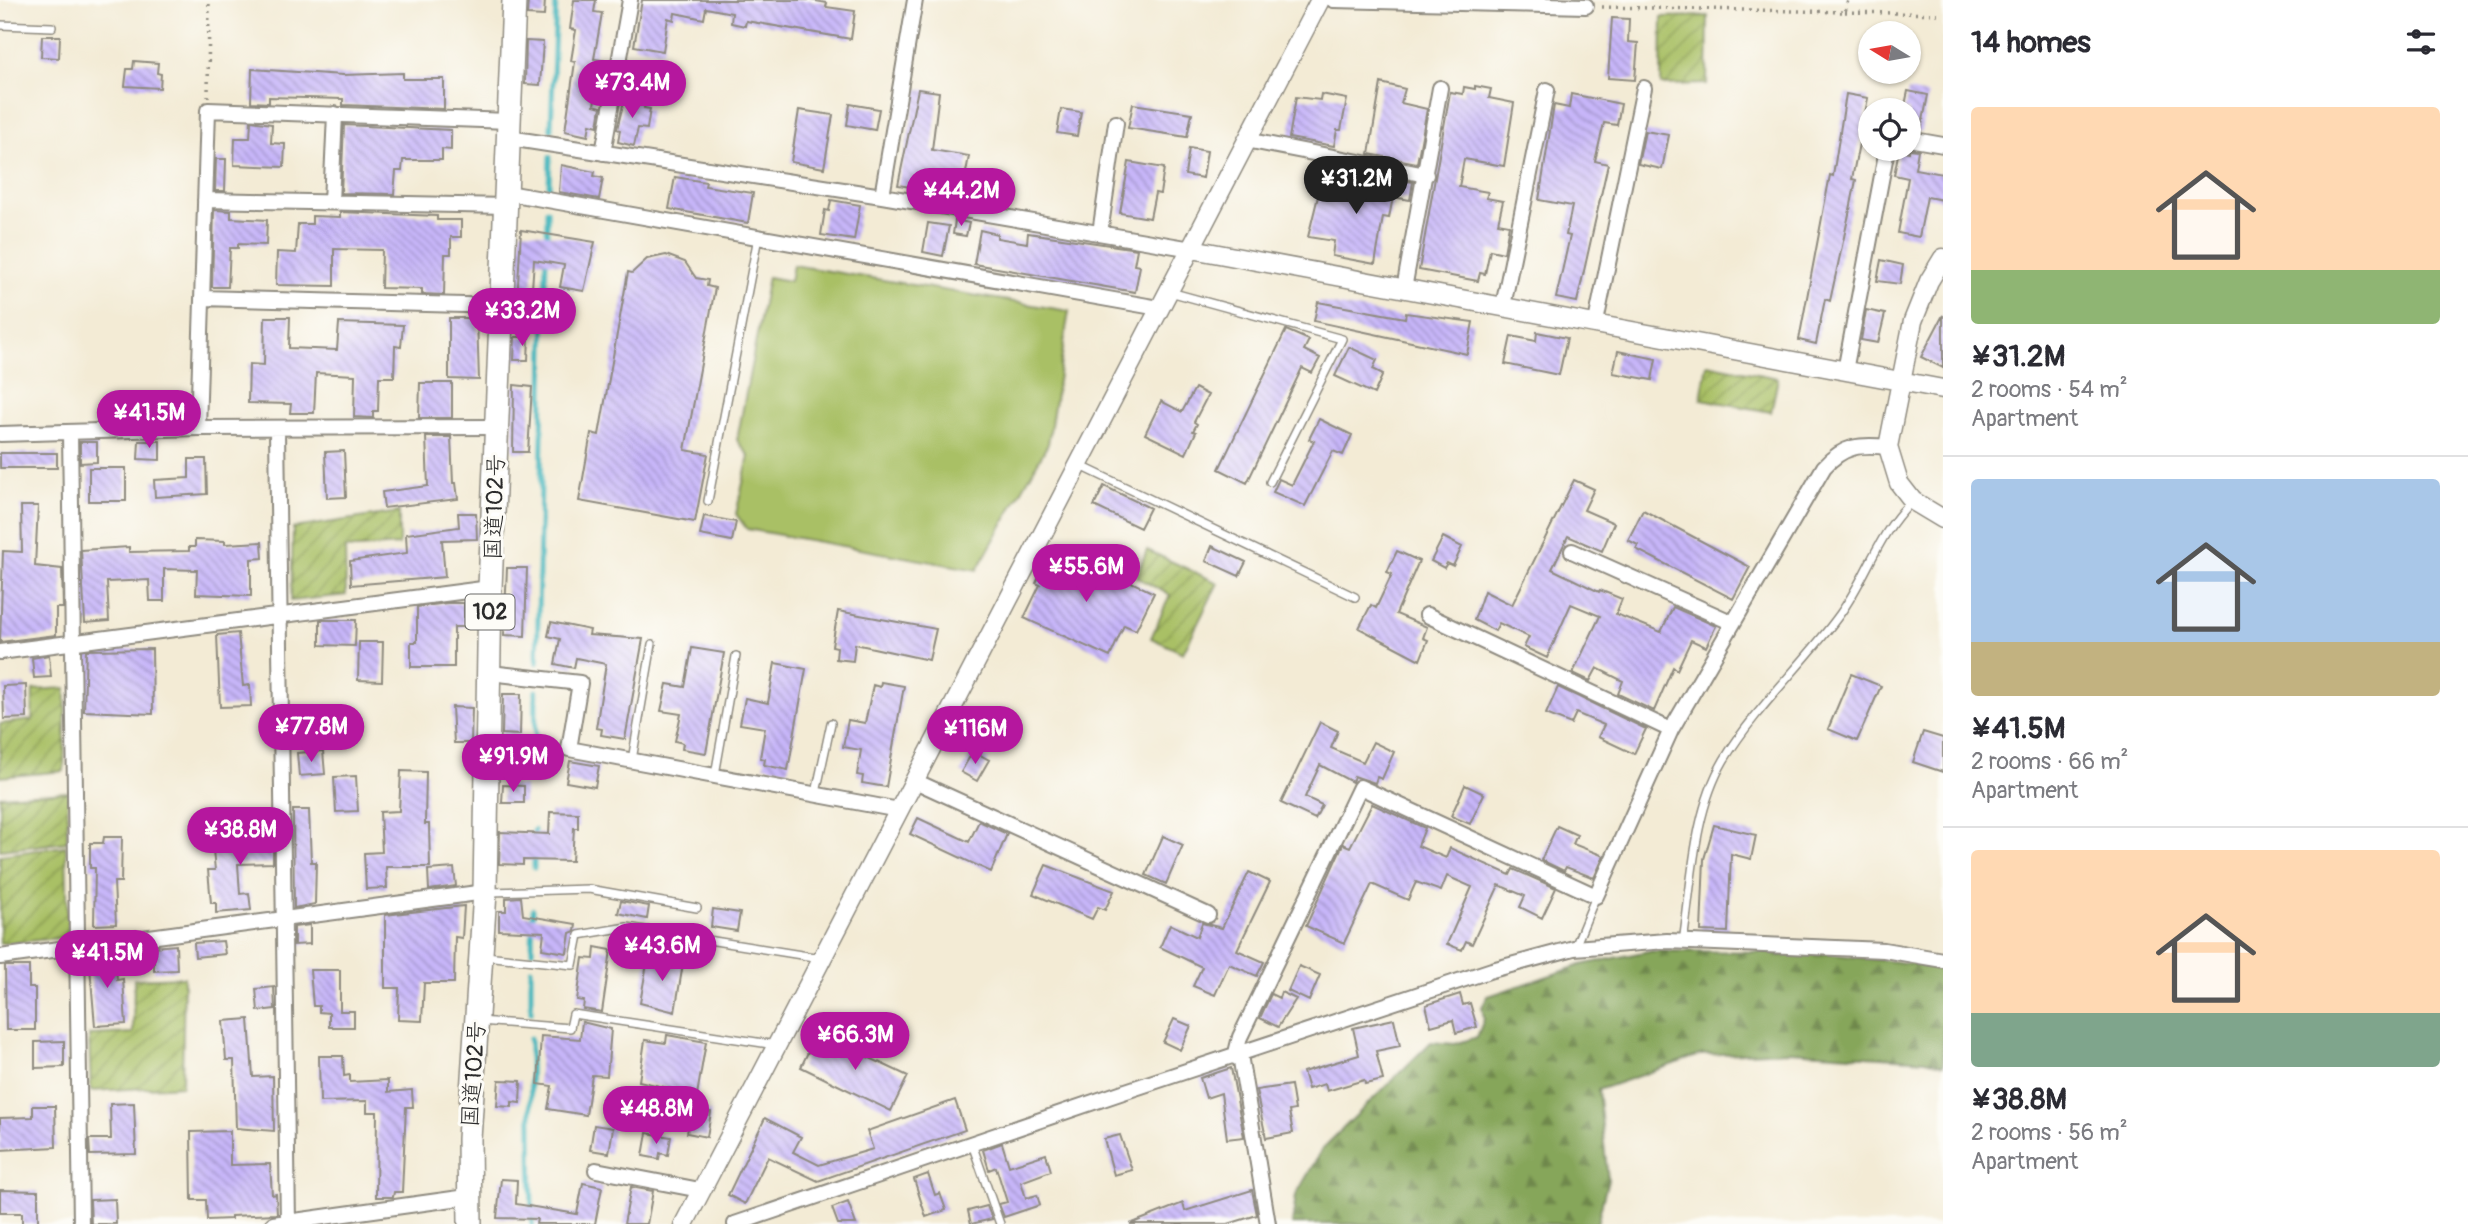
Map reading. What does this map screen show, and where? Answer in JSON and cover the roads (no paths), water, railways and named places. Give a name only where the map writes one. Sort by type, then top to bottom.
[{"type":"highway","name":"国道102号","points":[[470,1224],[467,1198],[485,892],[491,588],[514,0]]},
{"type":"street","points":[[603,153],[630,0]]},
{"type":"street","points":[[684,1224],[1320,0]]},
{"type":"street","points":[[1333,0],[1586,6]]},
{"type":"street","points":[[882,195],[911,1]]},
{"type":"street","points":[[1404,289],[1440,88]]},
{"type":"street","points":[[1596,322],[1644,88]]},
{"type":"street","points":[[1503,306],[1547,90]]},
{"type":"street","points":[[198,428],[208,110],[335,114],[509,130],[603,153],[882,195],[1192,249],[1596,322],[1943,389]]},
{"type":"street","points":[[331,202],[335,114]]},
{"type":"street","points":[[1101,233],[1116,123]]},
{"type":"street","points":[[1246,140],[1426,174]]},
{"type":"street","points":[[1921,141],[1943,145]]},
{"type":"street","points":[[1844,371],[1885,161]]},
{"type":"street","points":[[205,200],[507,200],[758,237],[1158,309]]},
{"type":"street","points":[[1943,258],[1918,306],[1899,382],[1888,447],[1899,482],[1913,501],[1943,519]]},
{"type":"street","points":[[202,298],[502,306]]},
{"type":"street","points":[[0,435],[198,428],[277,430],[497,427]]},
{"type":"street","points":[[277,430],[285,917],[283,1223],[467,1198]]},
{"type":"street","points":[[70,433],[81,1224]]},
{"type":"street","points":[[1268,1224],[1238,1056],[1240,1037],[1360,787],[1596,896],[1671,730],[1824,467],[1835,456],[1861,444],[1888,447]]},
{"type":"street","points":[[1572,551],[1733,623]]},
{"type":"street","points":[[0,652],[491,588]]},
{"type":"street","points":[[1427,615],[1671,730]]},
{"type":"street","points":[[490,673],[580,683],[569,749],[899,810]]},
{"type":"street","points":[[915,781],[1208,915]]},
{"type":"street","points":[[0,957],[485,892]]},
{"type":"street","points":[[734,1224],[1492,970],[1574,948],[1683,942],[1884,950],[1943,960]]},
{"type":"street","points":[[596,1170],[700,1191]]},
{"type":"lane","points":[[0,25],[52,27]]},
{"type":"lane","points":[[708,501],[758,237]]},
{"type":"lane","points":[[1168,292],[1342,339],[1270,482]]},
{"type":"lane","points":[[1079,465],[1355,597]]},
{"type":"lane","points":[[1683,942],[1700,831],[1711,790],[1724,760],[1841,613],[1892,521],[1913,501]]},
{"type":"lane","points":[[632,760],[652,644]]},
{"type":"lane","points":[[715,775],[736,656]]},
{"type":"lane","points":[[816,793],[831,723]]},
{"type":"lane","points":[[485,892],[589,888],[697,908]]},
{"type":"lane","points":[[1574,948],[1596,896]]},
{"type":"lane","points":[[481,956],[573,965],[579,935],[627,927],[822,959]]},
{"type":"lane","points":[[477,1020],[570,1028],[573,1014],[776,1045]]},
{"type":"lane","points":[[972,1144],[1000,1224]]},
{"type":"waterway","points":[[551,130],[556,0]]},
{"type":"waterway","points":[[549,186],[550,157]]},
{"type":"waterway","points":[[547,210],[547,240]]},
{"type":"waterway","points":[[537,663],[546,257]]},
{"type":"waterway","points":[[535,776],[536,691]]},
{"type":"waterway","points":[[534,830],[534,841]]},
{"type":"waterway","points":[[534,854],[534,868]]},
{"type":"waterway","points":[[532,951],[533,909]]},
{"type":"waterway","points":[[531,969],[531,1012]]},
{"type":"waterway","points":[[530,1038],[532,1224]]}]
